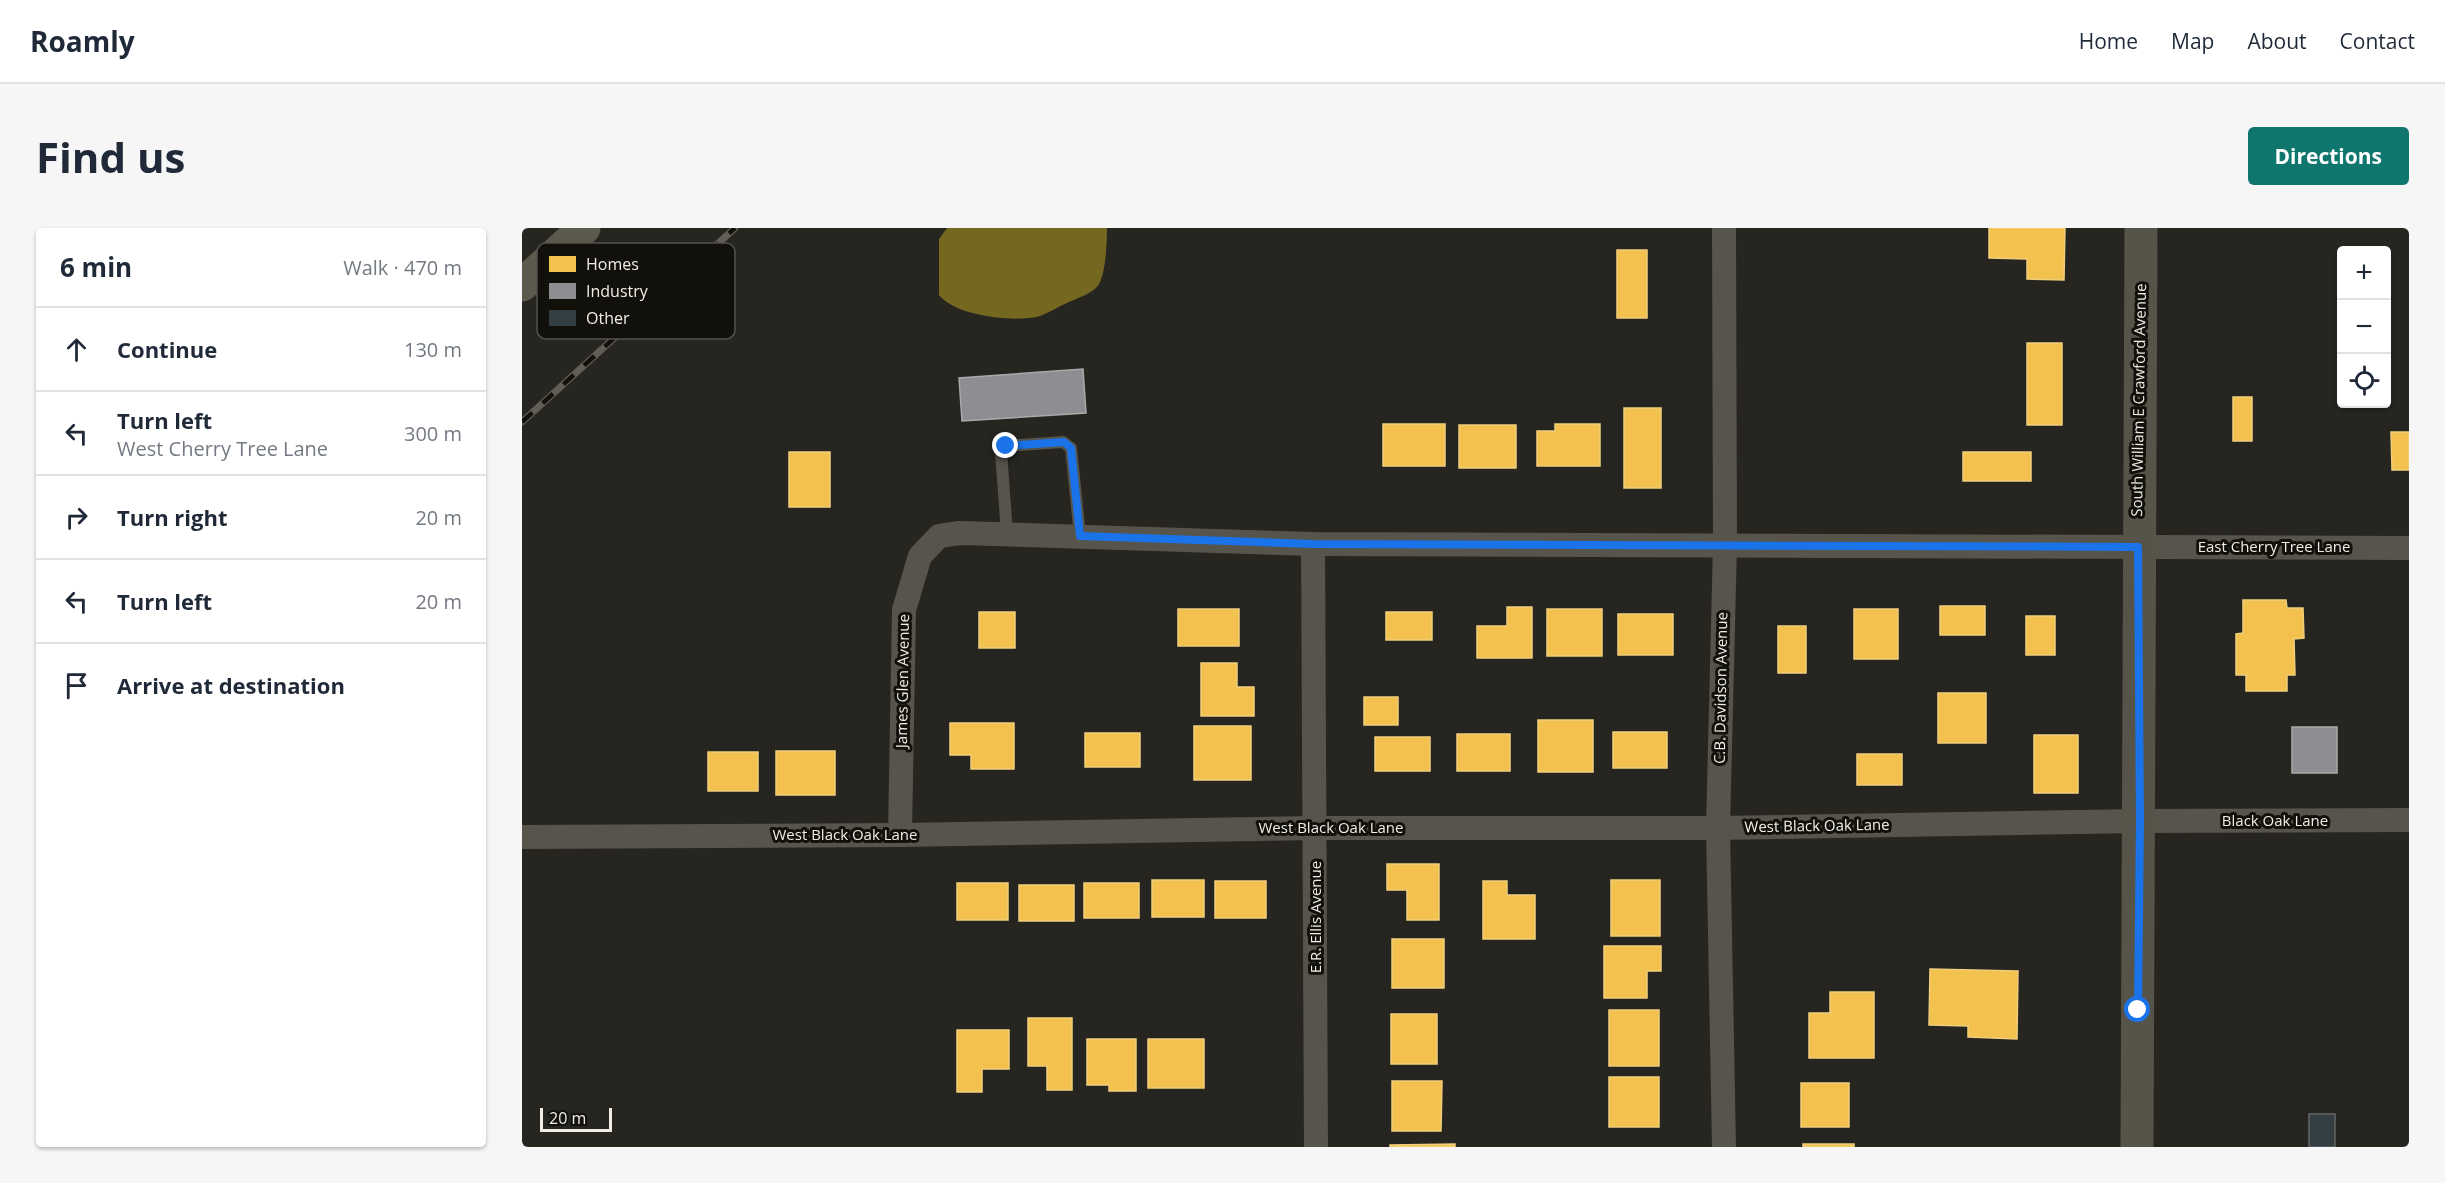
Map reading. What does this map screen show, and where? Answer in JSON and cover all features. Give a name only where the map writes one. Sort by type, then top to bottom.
[{"type":"main road","points":[[568,243],[584,228]]},
{"type":"main road","name":"South William E Crawford Avenue","points":[[2137,1147],[2141,228]]},
{"type":"main road","points":[[522,285],[537,271]]},
{"type":"street","name":"C.B. Davidson Avenue","points":[[1724,228],[1725,544],[1718,828],[1724,1147]]},
{"type":"street","name":"East Cherry Tree Lane","points":[[939,536],[960,533],[1007,534],[1313,544],[2409,548]]},
{"type":"street","name":"James Glen Avenue","points":[[900,835],[904,610],[920,556],[939,536]]},
{"type":"street","name":"E.R. Ellis Avenue","points":[[1313,544],[1316,1147]]},
{"type":"street","name":"Black Oak Lane","points":[[2140,821],[2409,820]]},
{"type":"street","name":"West Black Oak Lane","points":[[522,837],[900,835],[1316,828],[1718,828],[2140,821]]},
{"type":"lane","points":[[1007,534],[1001,452],[1006,446],[1064,442],[1071,448],[1080,536]]},
{"type":"shaded area","points":[[947,228],[1107,228],[1105,259],[1100,282],[1091,292],[1040,316],[1016,319],[971,313],[947,302],[939,295],[939,239]]},
{"type":"building: Homes","points":[[1989,228],[2065,228],[2064,280],[2027,279],[2027,259],[1989,258]]},
{"type":"building: Homes","points":[[1617,250],[1647,250],[1647,318],[1617,318]]},
{"type":"building: Homes","points":[[2027,343],[2062,343],[2062,425],[2027,425]]},
{"type":"building: Homes","points":[[2233,397],[2252,397],[2252,441],[2233,441]]},
{"type":"building: Homes","points":[[1624,408],[1661,408],[1661,488],[1624,488]]},
{"type":"building: Homes","points":[[1383,424],[1445,424],[1445,466],[1383,466]]},
{"type":"building: Homes","points":[[1555,424],[1600,424],[1600,466],[1537,466],[1537,431],[1555,431]]},
{"type":"building: Homes","points":[[1459,425],[1516,425],[1516,468],[1459,468]]},
{"type":"building: Homes","points":[[2391,432],[2409,432],[2409,470],[2392,470]]},
{"type":"building: Homes","points":[[789,452],[830,452],[830,507],[789,507]]},
{"type":"building: Homes","points":[[1963,452],[2031,452],[2031,481],[1963,481]]},
{"type":"building: Homes","points":[[2243,600],[2286,600],[2287,608],[2303,608],[2304,638],[2294,639],[2295,675],[2287,675],[2287,691],[2246,691],[2246,675],[2236,675],[2236,634],[2243,633]]},
{"type":"building: Homes","points":[[1940,606],[1985,606],[1985,635],[1940,635]]},
{"type":"building: Homes","points":[[1507,607],[1532,607],[1532,658],[1477,658],[1477,626],[1507,626]]},
{"type":"building: Homes","points":[[1178,609],[1239,609],[1239,646],[1178,646]]},
{"type":"building: Homes","points":[[1547,609],[1602,609],[1602,656],[1547,656]]},
{"type":"building: Homes","points":[[1854,609],[1898,609],[1898,659],[1854,659]]},
{"type":"building: Homes","points":[[979,612],[1015,612],[1015,648],[979,648]]},
{"type":"building: Homes","points":[[1386,612],[1432,612],[1432,640],[1386,640]]},
{"type":"building: Homes","points":[[1618,614],[1673,614],[1673,655],[1618,655]]},
{"type":"building: Homes","points":[[2026,616],[2055,616],[2055,655],[2026,655]]},
{"type":"building: Homes","points":[[1778,626],[1806,626],[1806,673],[1778,673]]},
{"type":"building: Homes","points":[[1201,663],[1237,663],[1237,687],[1254,687],[1254,716],[1201,716]]},
{"type":"building: Homes","points":[[1938,693],[1986,693],[1986,743],[1938,743]]},
{"type":"building: Homes","points":[[1364,697],[1398,697],[1398,725],[1364,725]]},
{"type":"building: Homes","points":[[1538,720],[1593,720],[1593,772],[1538,772]]},
{"type":"building: Homes","points":[[950,723],[1014,723],[1014,769],[971,769],[971,755],[950,755]]},
{"type":"building: Homes","points":[[1194,726],[1251,726],[1251,780],[1194,780]]},
{"type":"building: Homes","points":[[1613,732],[1667,732],[1667,768],[1613,768]]},
{"type":"building: Homes","points":[[1085,733],[1140,733],[1140,767],[1085,767]]},
{"type":"building: Homes","points":[[1457,734],[1510,734],[1510,771],[1457,771]]},
{"type":"building: Homes","points":[[2034,735],[2078,735],[2078,793],[2034,793]]},
{"type":"building: Homes","points":[[1375,737],[1430,737],[1430,771],[1375,771]]},
{"type":"building: Homes","points":[[776,751],[835,751],[835,795],[776,795]]},
{"type":"building: Homes","points":[[708,752],[758,752],[758,791],[708,791]]},
{"type":"building: Homes","points":[[1857,754],[1902,754],[1902,785],[1857,785]]},
{"type":"building: Homes","points":[[1387,864],[1439,864],[1439,920],[1407,920],[1407,890],[1387,890]]},
{"type":"building: Homes","points":[[1152,880],[1204,880],[1204,917],[1152,917]]},
{"type":"building: Homes","points":[[1611,880],[1660,880],[1660,936],[1611,936]]},
{"type":"building: Homes","points":[[1215,881],[1266,881],[1266,918],[1215,918]]},
{"type":"building: Homes","points":[[1483,881],[1507,881],[1507,895],[1535,895],[1535,939],[1483,939]]},
{"type":"building: Homes","points":[[957,883],[1008,883],[1008,920],[957,920]]},
{"type":"building: Homes","points":[[1084,883],[1139,883],[1139,918],[1084,918]]},
{"type":"building: Homes","points":[[1019,885],[1074,885],[1074,921],[1019,921]]},
{"type":"building: Homes","points":[[1392,939],[1444,939],[1444,988],[1392,988]]},
{"type":"building: Homes","points":[[1604,946],[1661,946],[1661,971],[1647,971],[1647,998],[1604,998]]},
{"type":"building: Homes","points":[[1930,969],[2018,971],[2017,1039],[1968,1037],[1968,1026],[1929,1025]]},
{"type":"building: Homes","points":[[1830,992],[1874,992],[1874,1058],[1809,1058],[1809,1013],[1830,1013]]},
{"type":"building: Homes","points":[[1609,1010],[1659,1010],[1659,1066],[1609,1066]]},
{"type":"building: Homes","points":[[1391,1014],[1437,1014],[1437,1064],[1391,1064]]},
{"type":"building: Homes","points":[[1028,1018],[1072,1018],[1072,1090],[1047,1090],[1047,1066],[1028,1066]]},
{"type":"building: Homes","points":[[957,1030],[1009,1030],[1009,1069],[982,1069],[982,1092],[957,1092]]},
{"type":"building: Homes","points":[[1087,1039],[1136,1039],[1136,1091],[1109,1091],[1109,1085],[1087,1085]]},
{"type":"building: Homes","points":[[1148,1039],[1204,1039],[1204,1088],[1148,1088]]},
{"type":"building: Homes","points":[[1609,1077],[1659,1077],[1659,1127],[1609,1127]]},
{"type":"building: Homes","points":[[1392,1081],[1442,1081],[1441,1131],[1392,1131]]},
{"type":"building: Homes","points":[[1801,1083],[1849,1083],[1849,1127],[1801,1127]]},
{"type":"building: Homes","points":[[1455,1144],[1455,1147],[1390,1147],[1390,1145]]},
{"type":"building: Homes","points":[[1803,1144],[1854,1144],[1854,1147],[1803,1147]]},
{"type":"building: Industry","points":[[1083,369],[1086,413],[962,421],[959,378]]},
{"type":"building: Industry","points":[[2292,727],[2337,727],[2337,773],[2292,773]]},
{"type":"building: Other","points":[[2309,1114],[2335,1114],[2335,1147],[2309,1147]]},
{"type":"railway","points":[[719,243],[735,228]]},
{"type":"railway","points":[[522,422],[613,339]]},
{"type":"route","points":[[1006,446],[1064,442],[1071,448],[1080,536],[1313,544],[2138,547],[2140,821],[2138,1010]]}]
